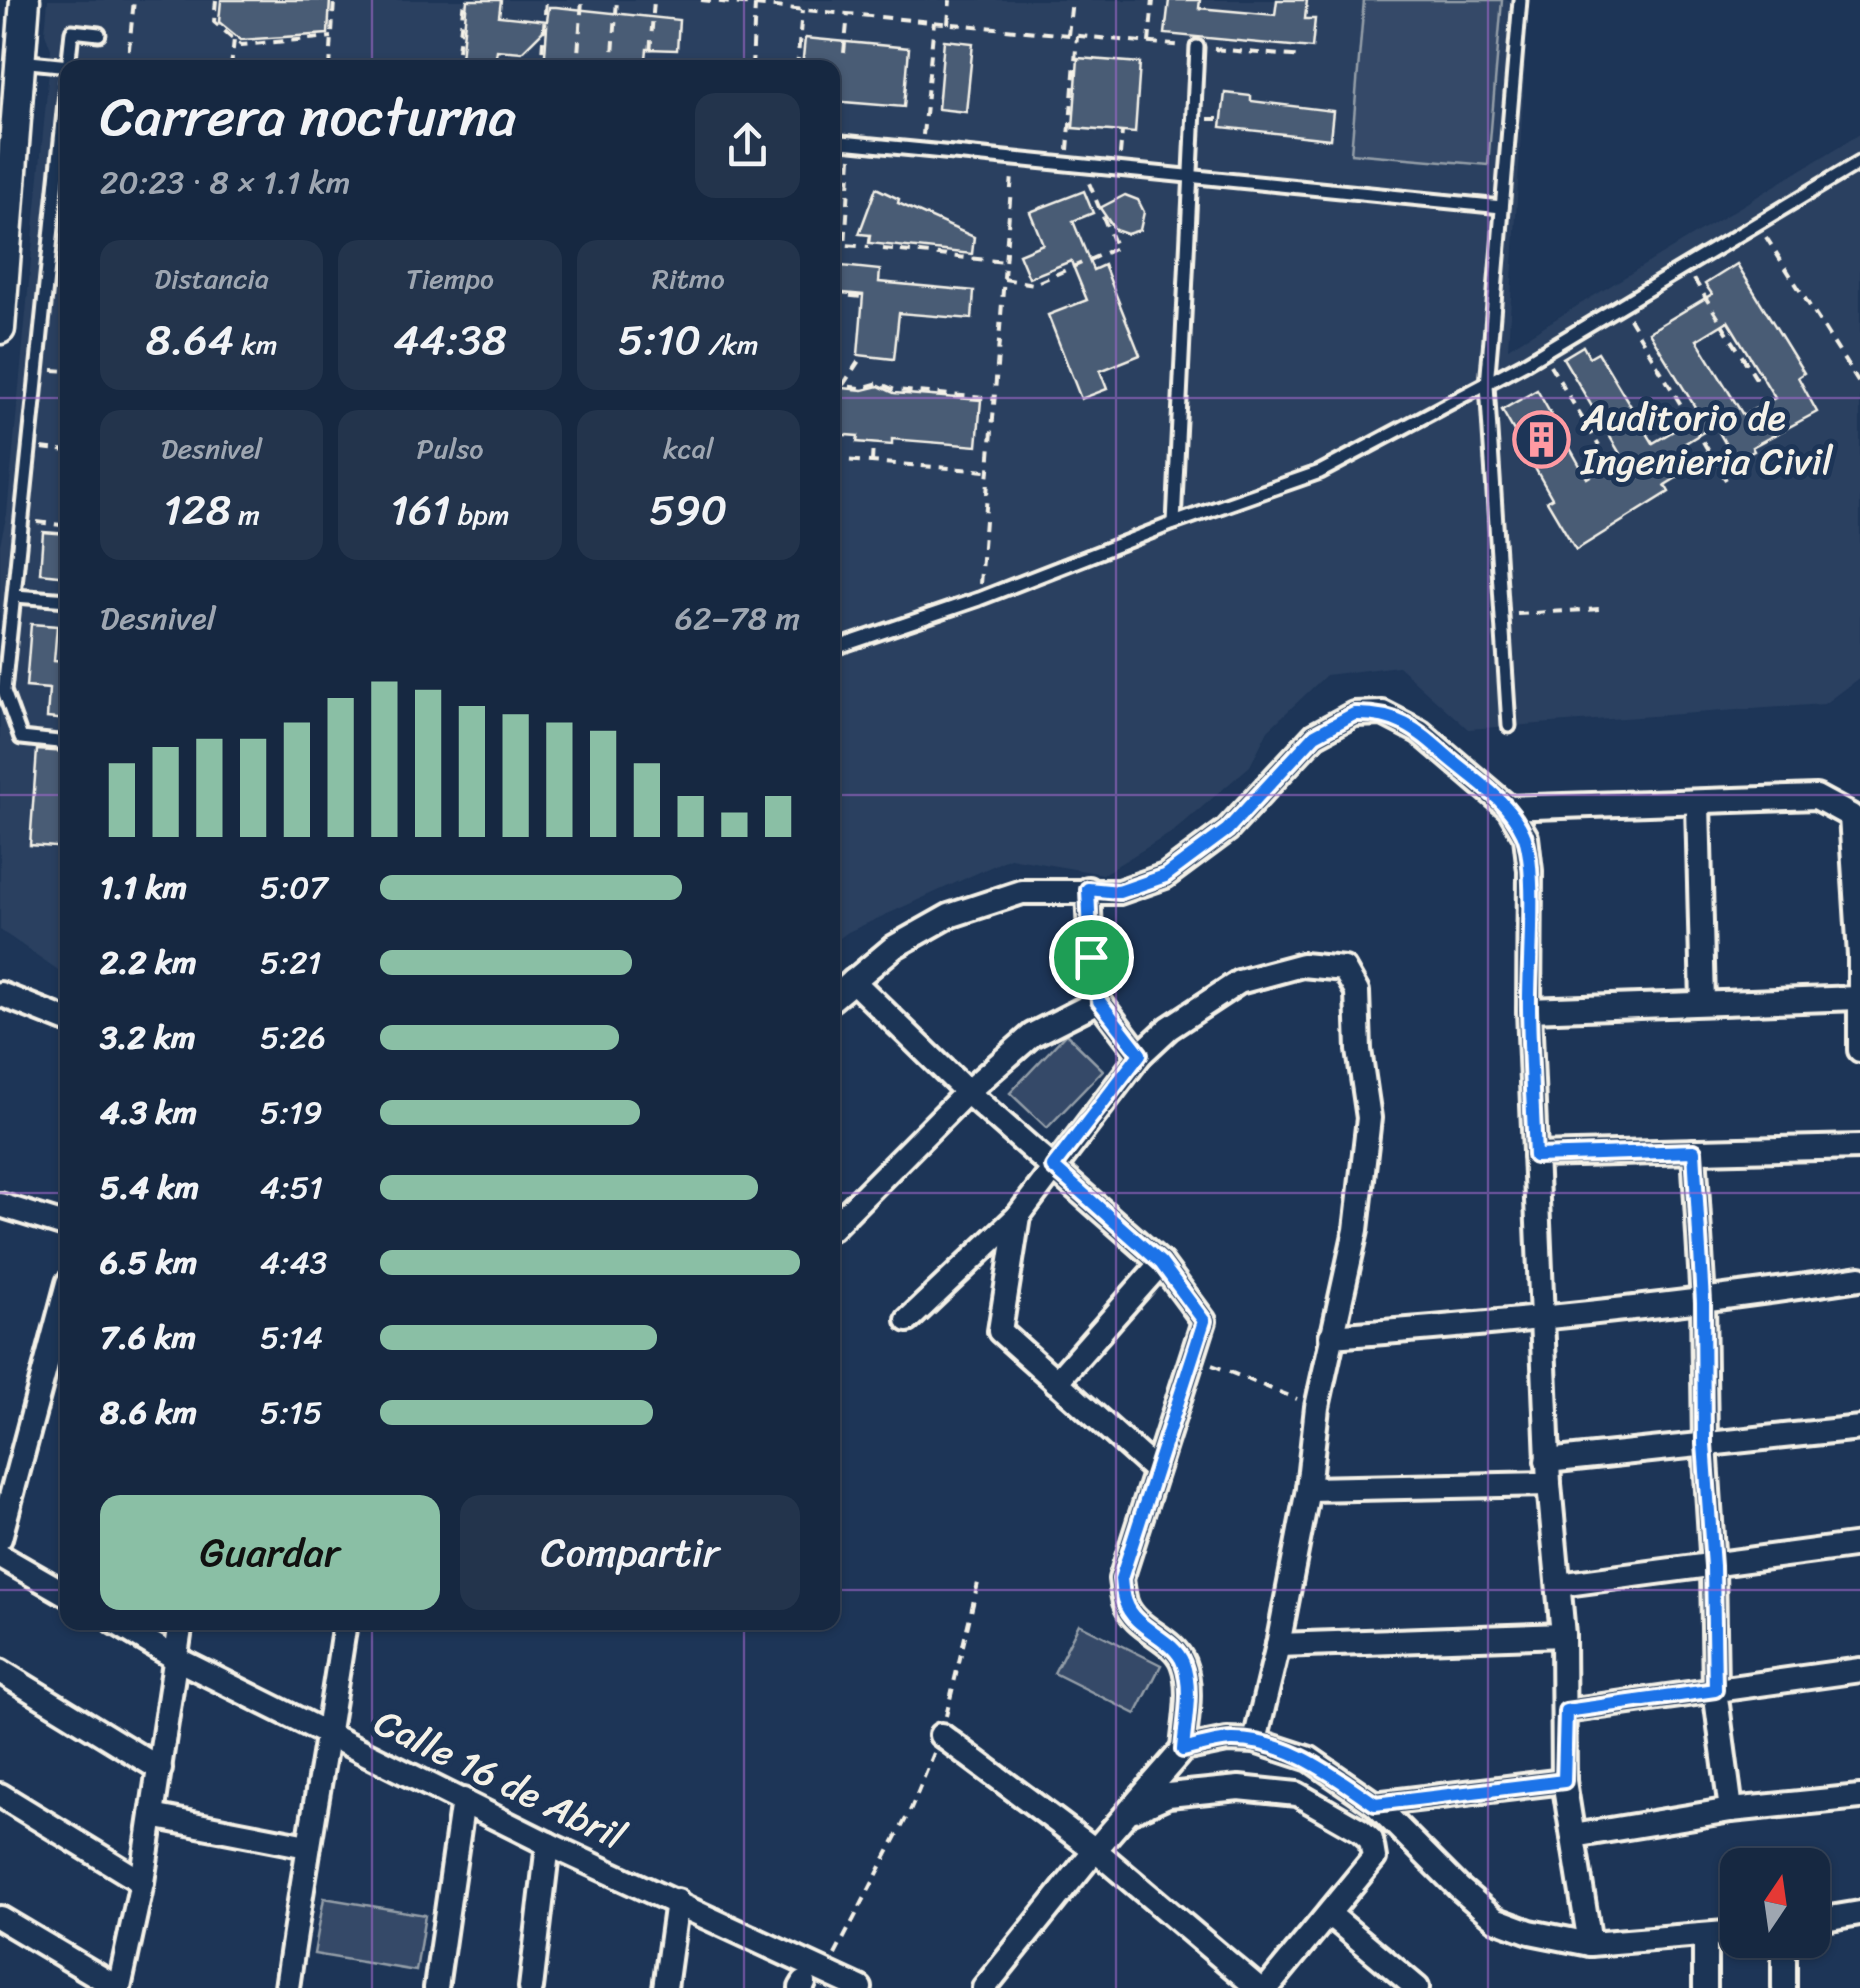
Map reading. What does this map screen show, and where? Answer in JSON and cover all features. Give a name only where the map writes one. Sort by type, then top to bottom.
[{"type":"street","points":[[0,329],[10,63],[25,0]]},
{"type":"street","points":[[840,993],[894,948],[949,916],[1022,892],[1119,892],[1165,876],[1227,830],[1315,735],[1354,714],[1383,714],[1420,732],[1509,808],[1526,837],[1530,870],[1529,1010],[1548,1472],[1563,1635],[1564,1781],[1590,1944]]},
{"type":"street","points":[[1509,808],[1816,797],[1851,816],[1860,956],[1860,1050]]},
{"type":"street","points":[[1698,804],[1703,1003]]},
{"type":"street","points":[[1088,889],[1091,957],[1099,1001],[1140,1054]]},
{"type":"street","points":[[908,1320],[1018,1216],[1140,1054],[1169,1028],[1240,982],[1302,965],[1333,966],[1350,975],[1357,992],[1359,1050],[1369,1118],[1356,1230],[1317,1406],[1308,1489],[1278,1645],[1254,1741]]},
{"type":"street","points":[[854,981],[967,1092],[1161,1263],[1204,1321],[1121,1579],[1125,1605],[1146,1630],[1166,1642],[1183,1662],[1188,1695],[1183,1750],[1096,1850],[991,1985]]},
{"type":"street","points":[[0,994],[60,1017]]},
{"type":"street","points":[[1529,1010],[1858,998]]},
{"type":"street","points":[[840,1220],[967,1092],[1032,1035],[1099,1001]]},
{"type":"street","points":[[1535,1156],[1860,1147]]},
{"type":"street","points":[[1694,1151],[1703,1302],[1704,1444],[1713,1566],[1715,1690],[1731,1810]]},
{"type":"street","points":[[0,1205],[60,1224]]},
{"type":"street","points":[[1018,1216],[1000,1331],[1155,1470]]},
{"type":"street","points":[[1056,1382],[1161,1263]]},
{"type":"street","points":[[1332,1336],[1541,1320],[1703,1302],[1860,1278]]},
{"type":"street","points":[[0,1538],[60,1314]]},
{"type":"street","points":[[44,1377],[60,1382]]},
{"type":"street","points":[[1308,1489],[1548,1472],[1704,1444],[1860,1428]]},
{"type":"street","points":[[1560,1585],[1860,1545]]},
{"type":"street","points":[[0,1556],[60,1590]]},
{"type":"street","name":"Calle 16 de Abril","points":[[128,1630],[177,1659],[548,1844],[860,1988]]},
{"type":"street","points":[[0,1918],[119,1988],[142,1882],[180,1630]]},
{"type":"street","points":[[288,1988],[307,1846],[344,1630]]},
{"type":"street","points":[[1278,1645],[1563,1635]]},
{"type":"street","points":[[1566,1711],[1860,1670]]},
{"type":"street","points":[[0,1671],[160,1769]]},
{"type":"street","points":[[941,1734],[1096,1850],[1258,1988]]},
{"type":"street","points":[[1183,1750],[1227,1740],[1254,1741],[1310,1760],[1375,1804],[1459,1888],[1496,1919],[1530,1932],[1590,1944],[1720,1935]]},
{"type":"street","points":[[1375,1804],[1564,1781]]},
{"type":"street","points":[[1127,1814],[1168,1794],[1239,1788],[1297,1794],[1360,1830],[1375,1850],[1374,1858],[1267,1988]]},
{"type":"street","points":[[0,1795],[142,1882]]},
{"type":"street","points":[[1573,1836],[1731,1810],[1860,1798]]},
{"type":"street","points":[[436,1988],[463,1800]]},
{"type":"street","points":[[152,1816],[307,1846]]},
{"type":"street","points":[[532,1988],[548,1844]]},
{"type":"street","points":[[665,1988],[676,1901]]},
{"type":"street","points":[[1830,1917],[1860,1913]]},
{"type":"street","points":[[1330,1914],[1417,1988]]},
{"type":"street","points":[[1705,1988],[1706,1937]]},
{"type":"street","points":[[1784,1958],[1784,1988]]},
{"type":"lane","points":[[1508,726],[1488,385],[1520,0]]},
{"type":"lane","points":[[69,60],[72,31],[100,34]]},
{"type":"lane","points":[[1174,523],[1196,48]]},
{"type":"lane","points":[[10,63],[60,67]]},
{"type":"lane","points":[[840,142],[1502,208]]},
{"type":"lane","points":[[60,148],[2,691],[21,738],[60,742]]},
{"type":"lane","points":[[840,646],[1320,472],[1488,385],[1860,162]]},
{"type":"lane","points":[[14,596],[60,599]]},
{"type":"path","points":[[128,60],[134,0]]},
{"type":"path","points":[[216,0],[214,22],[241,45],[332,38]]},
{"type":"path","points":[[331,60],[334,0]]},
{"type":"path","points":[[457,60],[464,0]]},
{"type":"path","points":[[542,60],[546,0]]},
{"type":"path","points":[[577,60],[582,0]]},
{"type":"path","points":[[613,60],[618,0]]},
{"type":"path","points":[[649,60],[654,0]]},
{"type":"path","points":[[701,0],[1303,58]]},
{"type":"path","points":[[785,8],[786,0]]},
{"type":"path","points":[[948,24],[950,0]]},
{"type":"path","points":[[1068,35],[1072,0]]},
{"type":"path","points":[[1149,43],[1153,0]]},
{"type":"path","points":[[752,60],[755,5]]},
{"type":"path","points":[[798,60],[802,10]]},
{"type":"path","points":[[844,53],[848,14]]},
{"type":"path","points":[[922,150],[934,22]]},
{"type":"path","points":[[1066,164],[1077,36]]},
{"type":"path","points":[[232,60],[234,40]]},
{"type":"path","points":[[1118,170],[1122,132]]},
{"type":"path","points":[[845,245],[852,143]]},
{"type":"path","points":[[979,599],[1014,159]]},
{"type":"path","points":[[1004,279],[1034,284],[1116,248],[1082,166]]},
{"type":"path","points":[[1758,223],[1860,385]]},
{"type":"path","points":[[840,245],[869,247]]},
{"type":"path","points":[[882,249],[1006,262]]},
{"type":"path","points":[[1686,266],[1760,386]]},
{"type":"path","points":[[840,295],[863,297]]},
{"type":"path","points":[[1622,305],[1726,480]]},
{"type":"path","points":[[1542,352],[1600,446]]},
{"type":"path","points":[[862,356],[842,387],[861,388],[879,383],[896,390],[995,399]]},
{"type":"path","points":[[872,462],[873,443]]},
{"type":"path","points":[[30,446],[60,450]]},
{"type":"path","points":[[840,460],[989,472]]},
{"type":"path","points":[[22,520],[60,525]]},
{"type":"path","points":[[1502,616],[1600,609]]},
{"type":"path","points":[[1194,1358],[1317,1406]]},
{"type":"path","points":[[826,1973],[911,1810],[941,1734],[978,1582]]},
{"type":"shaded area","points":[[48,0],[1529,0],[1508,348],[1860,134],[1860,677],[1824,704],[1468,729],[1398,666],[1326,675],[1268,730],[1250,766],[1174,831],[1103,874],[1010,858],[840,938],[840,60],[60,60],[60,971],[0,930],[0,544],[7,514],[51,49],[45,33]]},
{"type":"shaded area","points":[[1364,0],[1502,0],[1488,165],[1351,153]]},
{"type":"shaded area","points":[[1066,1034],[1103,1070],[1047,1128],[1010,1093]]},
{"type":"shaded area","points":[[1079,1624],[1161,1665],[1136,1714],[1054,1673]]},
{"type":"shaded area","points":[[324,1898],[425,1915],[416,1971],[314,1954]]},
{"type":"building","points":[[221,0],[330,0],[328,34],[241,40],[219,22]]},
{"type":"building","points":[[467,0],[501,0],[499,16],[547,21],[549,7],[679,20],[677,50],[647,49],[646,60],[545,60],[547,27],[522,52],[497,50],[495,60],[461,60]]},
{"type":"building","points":[[1169,0],[1200,0],[1199,8],[1275,15],[1277,0],[1307,0],[1305,19],[1315,19],[1312,48],[1165,34]]},
{"type":"building","points":[[805,38],[909,48],[904,107],[840,102],[840,60],[803,60]]},
{"type":"building","points":[[944,40],[973,43],[966,112],[938,109]]},
{"type":"building","points":[[1078,58],[1140,63],[1135,133],[1073,128]]},
{"type":"building","points":[[1225,93],[1251,96],[1251,101],[1333,111],[1330,139],[1221,127]]},
{"type":"building","points":[[876,188],[899,199],[898,203],[974,237],[972,254],[869,243],[870,235],[859,234]]},
{"type":"building","points":[[1084,191],[1093,213],[1073,221],[1093,270],[1104,265],[1140,355],[1100,371],[1107,389],[1081,399],[1048,315],[1087,300],[1071,261],[1029,278],[1019,254],[1043,244],[1030,212]]},
{"type":"building","points":[[1125,195],[1138,200],[1144,212],[1140,230],[1127,234],[1115,230],[1100,208]]},
{"type":"building","points":[[1737,264],[1804,373],[1798,377],[1817,412],[1752,447],[1754,451],[1735,461],[1715,425],[1684,444],[1697,465],[1665,485],[1669,492],[1576,550],[1547,501],[1552,498],[1502,410],[1537,390],[1587,478],[1622,457],[1563,358],[1583,346],[1589,357],[1598,352],[1653,443],[1700,415],[1649,332],[1712,294],[1705,284]],"holes":[[[1728,321],[1775,398],[1743,415],[1697,340]]]},
{"type":"building","points":[[840,266],[880,270],[879,282],[974,291],[972,319],[899,313],[894,359],[858,355],[863,295],[840,293]]},
{"type":"building","points":[[879,386],[894,393],[981,400],[977,446],[892,439],[892,445],[857,442],[858,436],[840,435],[840,388],[863,390]]},
{"type":"building","points":[[43,532],[60,533],[60,575],[40,573]]},
{"type":"building","points":[[31,624],[57,626],[54,661],[60,661],[60,719],[47,718],[49,689],[26,687]]},
{"type":"building","points":[[37,750],[60,751],[60,847],[30,845]]},
{"type":"place","name":"Auditorio de Ingenieria Civil","points":[[1542,439]]},
{"type":"route","points":[[1354,714],[1383,714],[1420,732],[1509,808],[1526,837],[1530,870],[1529,1010],[1535,1156],[1694,1151],[1703,1302],[1704,1444],[1713,1566],[1715,1690],[1566,1711],[1564,1781],[1375,1804],[1310,1760],[1254,1741],[1227,1740],[1183,1750],[1188,1695],[1183,1662],[1166,1642],[1146,1630],[1125,1605],[1121,1579],[1204,1321],[1161,1263],[1053,1167],[1140,1054],[1099,1001],[1091,957],[1088,889],[1119,892],[1165,876],[1227,830],[1315,735],[1354,714]]}]
